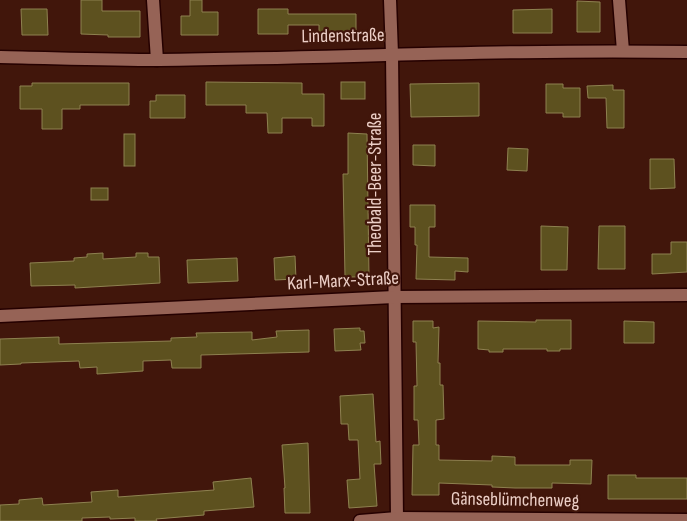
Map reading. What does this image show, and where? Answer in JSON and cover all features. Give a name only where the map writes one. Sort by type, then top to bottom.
[{"type":"street","points":[[153,0],[157,60]]},
{"type":"street","name":"Theobald-Beer-Straße","points":[[390,0],[397,518]]},
{"type":"street","points":[[619,0],[622,51]]},
{"type":"street","name":"Lindenstraße","points":[[0,57],[157,60],[392,54],[687,52]]},
{"type":"street","name":"Karl-Marx-Straße","points":[[0,316],[394,297],[687,295]]},
{"type":"street","name":"Gänseblümchenweg","points":[[360,521],[397,518],[687,520]]},
{"type":"building","points":[[81,0],[102,0],[102,11],[140,11],[140,37],[108,37],[108,35],[81,34]]},
{"type":"building","points":[[190,0],[202,0],[202,12],[218,12],[218,35],[181,35],[181,16],[190,16]]},
{"type":"building","points":[[577,1],[600,2],[600,32],[577,32]]},
{"type":"building","points":[[21,9],[47,9],[48,35],[22,35]]},
{"type":"building","points":[[258,9],[288,9],[288,14],[356,14],[356,34],[319,34],[319,25],[288,25],[288,34],[258,34]]},
{"type":"building","points":[[552,9],[552,33],[513,33],[513,10]]},
{"type":"building","points":[[206,82],[302,83],[302,94],[324,94],[324,126],[312,126],[312,118],[282,118],[282,133],[268,133],[267,113],[246,113],[246,105],[206,105]]},
{"type":"building","points":[[341,82],[365,82],[365,99],[341,99]]},
{"type":"building","points":[[32,83],[129,83],[129,105],[80,105],[80,109],[62,109],[62,129],[42,129],[42,109],[20,109],[20,86],[32,86]]},
{"type":"building","points":[[479,83],[479,116],[411,117],[410,84]]},
{"type":"building","points":[[546,84],[563,84],[563,88],[580,88],[580,117],[563,117],[563,113],[546,113]]},
{"type":"building","points":[[613,85],[613,90],[624,90],[624,128],[607,128],[606,98],[588,98],[587,86]]},
{"type":"building","points":[[156,95],[185,95],[185,118],[150,118],[150,101],[156,101]]},
{"type":"building","points":[[348,133],[367,134],[369,277],[345,277],[343,174],[348,174]]},
{"type":"building","points":[[124,134],[135,134],[135,166],[124,166]]},
{"type":"building","points":[[413,145],[435,145],[435,166],[413,165]]},
{"type":"building","points":[[508,148],[528,149],[527,171],[507,170]]},
{"type":"building","points":[[650,159],[674,159],[675,188],[650,189]]},
{"type":"building","points":[[91,188],[108,188],[108,200],[91,200]]},
{"type":"building","points":[[410,205],[435,205],[435,227],[429,227],[429,257],[468,258],[468,272],[455,271],[455,280],[416,279],[417,245],[415,245],[415,227],[410,227]]},
{"type":"building","points":[[541,226],[568,227],[567,270],[541,270]]},
{"type":"building","points":[[599,226],[625,226],[625,269],[598,269]]},
{"type":"building","points":[[671,242],[687,242],[687,272],[652,274],[652,254],[671,254]]},
{"type":"building","points":[[103,253],[103,259],[136,257],[136,253],[148,253],[148,257],[159,257],[160,283],[75,288],[75,285],[31,286],[30,263],[74,261],[74,258],[87,257],[87,254]]},
{"type":"building","points":[[295,256],[296,279],[275,280],[274,258]]},
{"type":"building","points":[[237,258],[238,281],[188,283],[187,260]]},
{"type":"building","points":[[536,320],[571,320],[571,349],[547,351],[547,349],[503,349],[503,352],[489,352],[489,350],[478,349],[478,321],[536,322]]},
{"type":"building","points":[[413,321],[433,321],[433,328],[439,327],[438,363],[440,363],[440,385],[443,385],[444,419],[436,420],[436,445],[439,445],[439,460],[492,461],[492,456],[515,457],[515,465],[570,465],[570,460],[592,460],[591,484],[552,483],[552,488],[515,488],[439,483],[439,495],[412,495],[413,445],[419,445],[418,420],[414,420],[414,386],[417,386],[416,342],[413,342]]},
{"type":"building","points":[[624,321],[654,322],[654,343],[624,343]]},
{"type":"building","points":[[360,328],[360,331],[364,331],[365,343],[360,343],[361,350],[335,351],[334,329]]},
{"type":"building","points":[[309,330],[309,352],[201,355],[201,368],[172,368],[171,360],[143,361],[143,371],[97,374],[97,367],[80,368],[79,361],[0,365],[0,339],[59,337],[59,344],[171,341],[171,338],[197,337],[196,333],[252,332],[252,340],[277,337],[276,331]]},
{"type":"building","points":[[373,394],[376,442],[380,441],[381,464],[374,464],[377,506],[349,508],[347,480],[360,479],[358,440],[349,440],[348,424],[341,424],[340,396]]},
{"type":"building","points":[[308,443],[310,513],[285,513],[282,445]]},
{"type":"building","points":[[608,475],[636,475],[636,478],[687,478],[687,499],[608,499]]},
{"type":"building","points":[[251,478],[254,507],[204,511],[204,515],[156,519],[157,521],[135,521],[135,518],[110,519],[110,517],[82,518],[82,521],[0,521],[0,505],[19,504],[19,500],[42,498],[43,505],[92,502],[91,492],[118,490],[118,497],[214,490],[213,482]]}]
